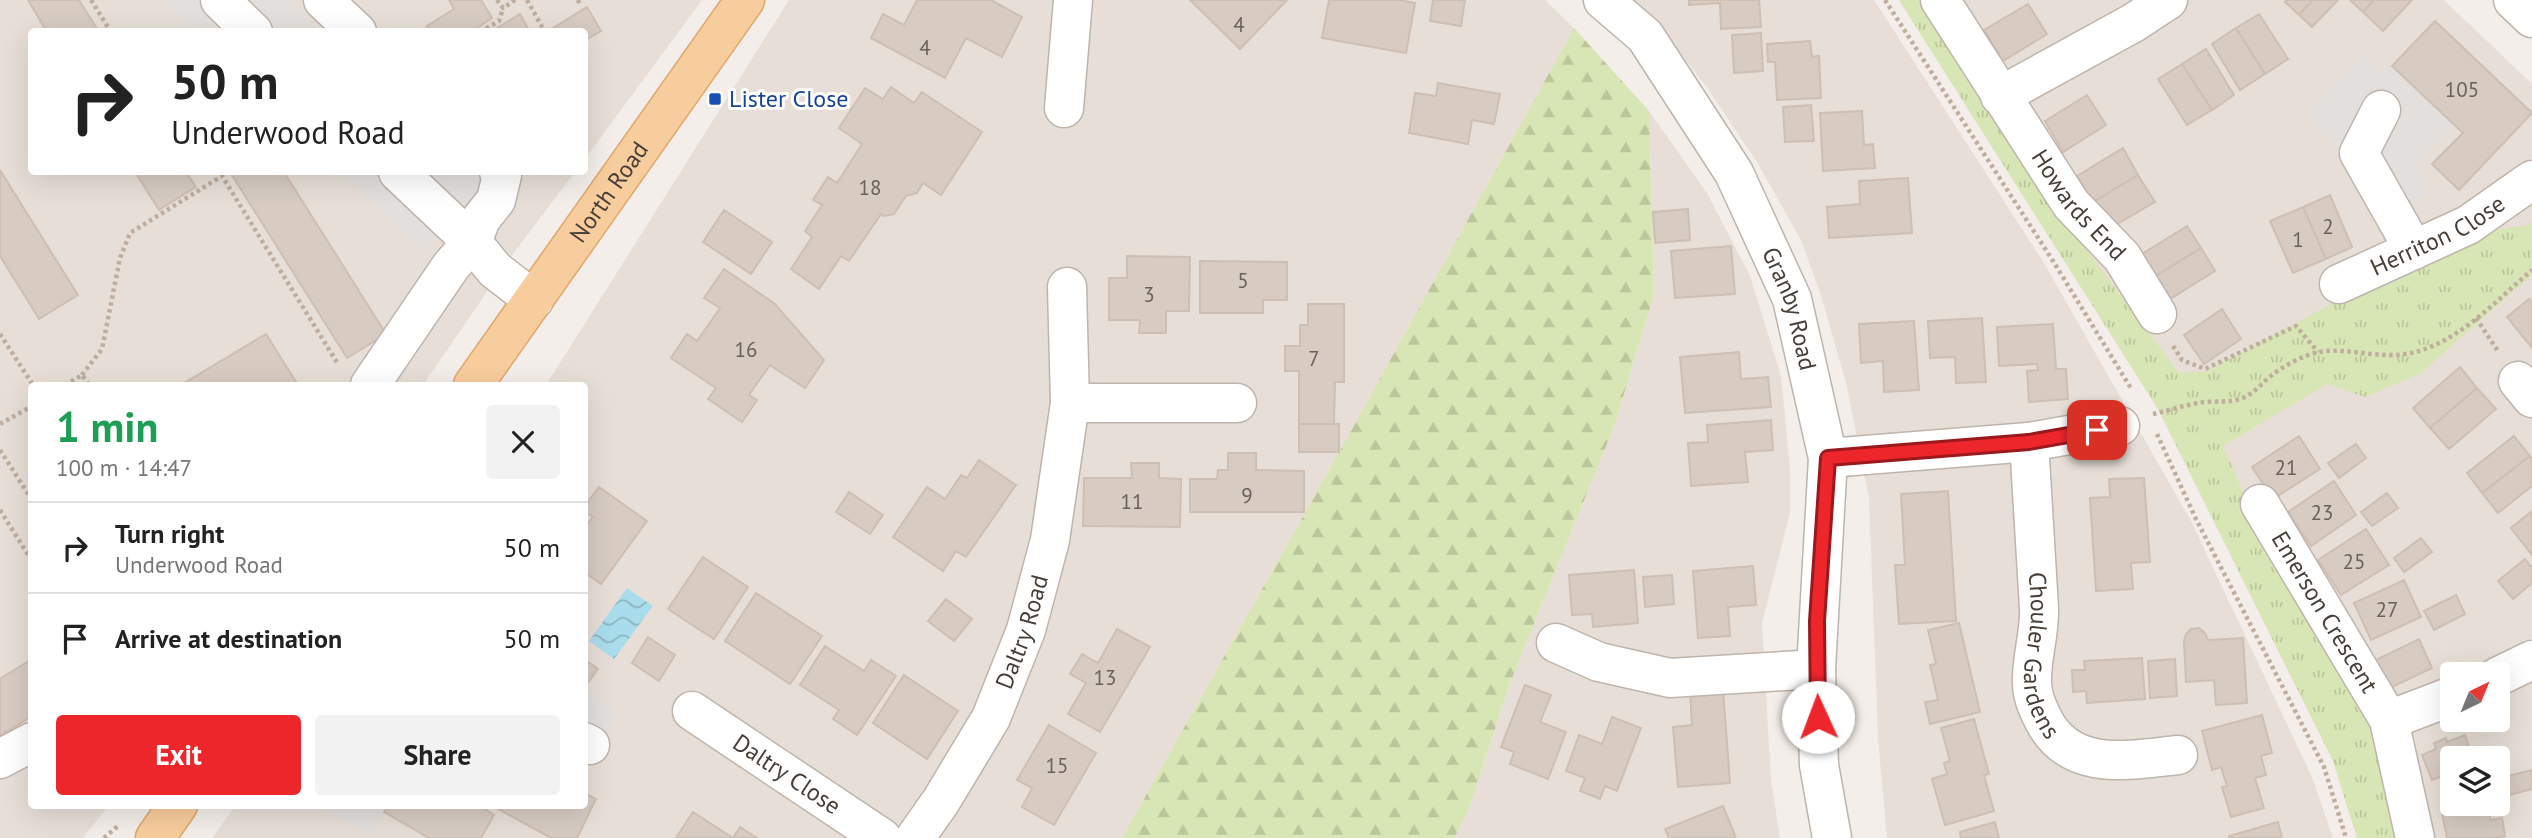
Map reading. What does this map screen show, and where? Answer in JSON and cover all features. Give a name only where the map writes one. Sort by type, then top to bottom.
[{"type":"main road","name":"North Road","points":[[475,382],[745,0]]},
{"type":"main road","points":[[155,838],[175,809]]},
{"type":"street","points":[[220,0],[249,28]]},
{"type":"street","points":[[323,0],[353,28]]},
{"type":"street","points":[[1064,108],[1073,0]]},
{"type":"street","name":"Granby Road","points":[[1603,0],[1645,36],[1734,173],[1791,299],[1828,458],[1816,669],[1819,765],[1832,838]]},
{"type":"street","name":"Howards End","points":[[1940,0],[2071,204],[2122,257],[2157,314]]},
{"type":"street","points":[[2000,96],[2133,23],[2168,0]]},
{"type":"street","points":[[2513,0],[2532,18]]},
{"type":"street","points":[[2381,110],[2359,153],[2414,250]]},
{"type":"street","points":[[401,175],[472,242],[495,270],[534,300]]},
{"type":"street","points":[[357,379],[472,242],[481,219],[496,200],[502,175]]},
{"type":"street","name":"Herriton Close","points":[[2339,284],[2468,225],[2532,180]]},
{"type":"street","name":"Daltry Road","points":[[915,838],[941,801],[991,718],[1026,630],[1050,540],[1070,403],[1067,287]]},
{"type":"street","points":[[1070,403],[1237,403]]},
{"type":"street","points":[[1828,458],[2029,442],[2134,421]]},
{"type":"street","name":"Chouler Gardens","points":[[2029,442],[2039,608],[2031,680],[2037,706],[2056,738],[2090,759],[2132,760],[2178,755]]},
{"type":"street","name":"Emerson Crescent","points":[[2260,504],[2389,720],[2415,838]]},
{"type":"street","points":[[1556,643],[1599,662],[1670,678],[1816,669]]},
{"type":"street","points":[[2510,671],[2532,660]]},
{"type":"street","name":"Emerson Crescent","points":[[2389,720],[2440,701]]},
{"type":"street","name":"Daltry Close","points":[[692,711],[882,838]]},
{"type":"street","points":[[0,759],[28,744]]},
{"type":"path","points":[[91,0],[108,28]]},
{"type":"path","points":[[497,0],[503,8]]},
{"type":"path","points":[[486,28],[499,20],[503,8],[515,0]]},
{"type":"path","points":[[527,0],[543,28]]},
{"type":"path","points":[[70,382],[82,375],[102,349],[120,258],[130,233],[222,176],[357,379]]},
{"type":"path","points":[[2134,421],[2204,402],[2236,401],[2249,396],[2289,364],[2318,352],[2359,351],[2390,356],[2437,344],[2461,331],[2532,270]]},
{"type":"path","points":[[2157,314],[2182,360],[2205,369],[2296,326],[2318,352]]},
{"type":"path","points":[[0,334],[31,382]]},
{"type":"path","points":[[82,375],[87,382]]},
{"type":"path","points":[[0,424],[28,408]]},
{"type":"path","points":[[0,450],[28,494]]},
{"type":"path","points":[[0,510],[28,555]]},
{"type":"shaded area","points":[[0,0],[702,0],[588,155],[588,28],[28,28],[28,175],[573,175],[513,254],[425,382],[28,382],[28,809],[106,809],[83,838],[0,838]]},
{"type":"shaded area","points":[[161,0],[288,0],[318,28],[191,28]]},
{"type":"shaded area","points":[[789,0],[1545,0],[1574,28],[1122,838],[212,838],[233,809],[588,809],[588,382],[548,382]]},
{"type":"shaded area","points":[[1634,0],[1874,0],[2044,263],[2191,521],[2312,777],[2333,838],[1887,838],[1878,739],[1869,498],[1846,383],[1822,299],[1802,242],[1757,162],[1708,89],[1661,28]]},
{"type":"shaded area","points":[[1899,0],[2444,0],[2532,84],[2532,838],[2357,838],[2333,761],[2158,409]]},
{"type":"shaded area","points":[[2363,55],[2382,73],[2390,64],[2453,125],[2416,163],[2431,194],[2384,217],[2360,168],[2305,116]]},
{"type":"shaded area","points":[[1649,111],[1707,193],[1750,276],[1781,376],[1790,467],[1790,513],[1762,623],[1771,780],[1780,838],[1454,838],[1469,809],[1510,683],[1615,424],[1654,294]]},
{"type":"shaded area","points":[[342,175],[473,175],[485,185],[423,252]]},
{"type":"shaded area","points":[[588,690],[619,712],[588,764]]},
{"type":"shaded area","points":[[324,809],[386,809],[373,835]]},
{"type":"green space","points":[[1899,0],[1930,0],[2072,231],[2179,373],[2207,371],[2376,280],[2488,231],[2529,225],[2532,222],[2532,275],[2421,373],[2365,397],[2327,384],[2223,446],[2259,529],[2373,726],[2401,838],[2357,838],[2333,761],[2158,409]]},
{"type":"green space","points":[[1574,28],[1649,111],[1654,294],[1615,424],[1510,683],[1469,809],[1454,838],[1122,838],[1347,438]]},
{"type":"water","points":[[627,588],[653,606],[614,659],[589,641]]},
{"type":"building","points":[[28,0],[79,0],[96,28],[45,28]]},
{"type":"building","points":[[449,0],[481,0],[492,18],[477,28],[428,28],[427,26],[454,9]]},
{"type":"building","points":[[917,0],[991,0],[1022,17],[1002,57],[966,38],[945,78],[871,38],[883,14],[904,25]]},
{"type":"building","points":[[1190,0],[1287,0],[1240,49]]},
{"type":"building","points":[[1329,0],[1400,0],[1415,3],[1406,53],[1322,38]]},
{"type":"building","points":[[1433,0],[1465,0],[1461,26],[1430,21]]},
{"type":"building","points":[[1689,0],[1759,0],[1761,27],[1721,29],[1720,3],[1689,5]]},
{"type":"building","points":[[2286,0],[2312,0],[2299,15]]},
{"type":"building","points":[[2312,0],[2338,0],[2312,27],[2299,15]]},
{"type":"building","points":[[2350,0],[2374,0],[2363,12]]},
{"type":"building","points":[[2374,0],[2412,0],[2383,31],[2363,12]]},
{"type":"building","points":[[2028,4],[2047,34],[2003,61],[1984,30]]},
{"type":"building","points":[[587,7],[601,31],[588,39],[588,28],[553,28]]},
{"type":"building","points":[[520,14],[528,28],[497,28]]},
{"type":"building","points":[[2259,14],[2288,59],[2265,74],[2236,28]]},
{"type":"building","points":[[2435,21],[2532,113],[2459,190],[2432,164],[2463,133],[2392,66]]},
{"type":"building","points":[[2236,28],[2265,74],[2240,90],[2212,44]]},
{"type":"building","points":[[1761,33],[1763,71],[1734,73],[1732,35]]},
{"type":"building","points":[[1810,41],[1812,57],[1819,56],[1821,98],[1777,100],[1775,62],[1768,62],[1767,44]]},
{"type":"building","points":[[2206,49],[2234,95],[2212,110],[2182,64]]},
{"type":"building","points":[[2182,64],[2212,110],[2187,125],[2158,79]]},
{"type":"building","points":[[1438,83],[1500,94],[1494,124],[1472,120],[1468,144],[1409,133],[1415,93],[1436,96]]},
{"type":"building","points":[[891,87],[914,103],[922,92],[982,132],[941,195],[923,183],[917,193],[906,196],[894,214],[881,214],[849,261],[841,256],[819,289],[791,269],[812,237],[805,231],[822,205],[813,200],[828,177],[837,183],[862,144],[839,128],[865,88],[883,99]]},
{"type":"building","points":[[2087,95],[2106,125],[2063,152],[2045,121]]},
{"type":"building","points":[[1811,105],[1814,141],[1785,142],[1783,107]]},
{"type":"building","points":[[1862,111],[1864,145],[1873,144],[1875,168],[1823,171],[1820,113]]},
{"type":"building","points":[[2123,148],[2138,175],[2093,202],[2077,176]]},
{"type":"building","points":[[0,170],[78,295],[39,319],[0,256]]},
{"type":"building","points":[[137,175],[188,175],[196,187],[159,210]]},
{"type":"building","points":[[232,175],[286,175],[386,334],[347,358]]},
{"type":"building","points":[[2138,175],[2155,202],[2109,229],[2093,202]]},
{"type":"building","points":[[1908,178],[1912,233],[1829,238],[1827,207],[1860,204],[1859,181]]},
{"type":"building","points":[[2330,195],[2352,247],[2326,259],[2303,207]]},
{"type":"building","points":[[2303,207],[2326,259],[2293,273],[2270,221]]},
{"type":"building","points":[[1688,209],[1690,240],[1655,243],[1653,212]]},
{"type":"building","points":[[724,210],[772,242],[751,274],[703,242]]},
{"type":"building","points":[[2187,226],[2201,248],[2156,276],[2142,254]]},
{"type":"building","points":[[1731,246],[1735,294],[1675,298],[1671,251]]},
{"type":"building","points":[[2201,248],[2215,271],[2170,299],[2156,276]]},
{"type":"building","points":[[1127,256],[1190,257],[1189,311],[1166,311],[1166,333],[1139,333],[1140,320],[1109,320],[1109,278],[1127,278]]},
{"type":"building","points":[[1200,261],[1287,262],[1287,300],[1263,300],[1263,313],[1200,313]]},
{"type":"building","points":[[724,269],[774,303],[824,360],[805,388],[770,365],[749,395],[757,400],[742,422],[708,399],[716,388],[671,358],[687,334],[697,341],[720,308],[704,298]]},
{"type":"building","points":[[2529,299],[2532,302],[2532,348],[2507,317]]},
{"type":"building","points":[[1308,304],[1344,304],[1344,382],[1335,382],[1334,424],[1299,424],[1299,371],[1285,371],[1285,346],[1300,346],[1300,325],[1308,325]]},
{"type":"building","points":[[2222,309],[2241,339],[2204,364],[2184,335]]},
{"type":"building","points":[[1982,318],[1986,382],[1956,383],[1955,357],[1930,358],[1928,321]]},
{"type":"building","points":[[1914,321],[1919,390],[1884,392],[1883,361],[1861,363],[1859,324]]},
{"type":"building","points":[[2053,324],[2056,369],[2066,369],[2068,399],[2029,402],[2027,371],[2038,370],[2037,364],[1999,366],[1997,327]]},
{"type":"building","points":[[266,334],[296,382],[186,382]]},
{"type":"building","points":[[1739,352],[1741,379],[1768,377],[1771,407],[1685,413],[1680,357]]},
{"type":"building","points":[[2460,367],[2477,388],[2430,428],[2413,408]]},
{"type":"building","points":[[2477,388],[2496,409],[2449,449],[2430,428]]},
{"type":"building","points":[[1771,420],[1773,450],[1745,452],[1748,482],[1691,486],[1688,443],[1708,442],[1707,425]]},
{"type":"building","points":[[1299,424],[1339,424],[1339,452],[1299,452]]},
{"type":"building","points":[[2299,436],[2320,469],[2273,499],[2252,467]]},
{"type":"building","points":[[2514,436],[2530,456],[2482,493],[2467,473]]},
{"type":"building","points":[[2356,444],[2366,458],[2339,478],[2328,463]]},
{"type":"building","points":[[1228,453],[1256,453],[1256,470],[1304,471],[1304,512],[1190,512],[1190,479],[1217,479],[1218,470],[1228,470]]},
{"type":"building","points":[[2530,456],[2532,486],[2498,513],[2482,493]]},
{"type":"building","points":[[979,460],[1016,485],[966,557],[956,551],[943,571],[893,537],[927,487],[945,499],[961,475],[967,478]]},
{"type":"building","points":[[1131,463],[1159,463],[1159,478],[1181,479],[1180,527],[1083,526],[1084,478],[1132,478]]},
{"type":"building","points":[[2144,478],[2150,562],[2131,563],[2133,589],[2096,591],[2090,498],[2110,497],[2109,479]]},
{"type":"building","points":[[2334,481],[2356,515],[2311,546],[2288,512]]},
{"type":"building","points":[[599,487],[647,521],[601,584],[588,575],[588,523],[593,517],[588,514],[588,502]]},
{"type":"building","points":[[1948,491],[1956,621],[1899,624],[1895,565],[1905,565],[1901,494]]},
{"type":"building","points":[[849,492],[883,515],[870,534],[836,512]]},
{"type":"building","points":[[2387,493],[2398,508],[2372,526],[2361,512]]},
{"type":"building","points":[[2532,511],[2532,555],[2511,528]]},
{"type":"building","points":[[2366,529],[2389,565],[2341,595],[2318,560]]},
{"type":"building","points":[[2421,538],[2432,552],[2404,572],[2394,558]]},
{"type":"building","points":[[703,557],[748,587],[714,639],[668,609]]},
{"type":"building","points":[[2525,559],[2532,568],[2532,583],[2513,599],[2498,581]]},
{"type":"building","points":[[1753,566],[1756,605],[1728,607],[1730,636],[1698,638],[1693,571]]},
{"type":"building","points":[[1634,570],[1638,623],[1593,627],[1592,614],[1572,615],[1569,575]]},
{"type":"building","points":[[1672,575],[1674,604],[1645,607],[1643,577]]},
{"type":"building","points":[[2404,580],[2421,617],[2371,640],[2354,603]]},
{"type":"building","points":[[756,593],[822,636],[790,684],[725,641]]},
{"type":"building","points":[[2456,595],[2465,614],[2434,630],[2424,611]]},
{"type":"building","points":[[946,599],[972,619],[954,641],[928,621]]},
{"type":"building","points":[[1959,623],[1980,712],[1930,724],[1925,702],[1938,700],[1930,665],[1936,664],[1928,630]]},
{"type":"building","points":[[2199,628],[2208,640],[2243,638],[2247,703],[2216,705],[2214,680],[2186,682],[2184,641],[2191,629]]},
{"type":"building","points":[[1117,629],[1150,647],[1100,732],[1068,714],[1086,683],[1070,674],[1082,654],[1098,663]]},
{"type":"building","points":[[648,637],[675,655],[659,681],[632,663]]},
{"type":"building","points":[[2419,639],[2432,668],[2390,688],[2376,660]]},
{"type":"building","points":[[825,646],[864,671],[871,660],[896,676],[857,735],[833,719],[839,710],[800,685]]},
{"type":"building","points":[[2142,658],[2145,699],[2087,703],[2086,691],[2073,692],[2072,670],[2085,670],[2084,661]]},
{"type":"building","points":[[2175,659],[2177,696],[2150,698],[2148,661]]},
{"type":"building","points":[[28,662],[28,718],[0,736],[0,679]]},
{"type":"building","points":[[588,662],[598,669],[588,682]]},
{"type":"building","points":[[904,675],[958,711],[927,759],[873,723]]},
{"type":"building","points":[[1525,685],[1551,695],[1540,722],[1566,732],[1548,779],[1510,764],[1514,752],[1501,747]]},
{"type":"building","points":[[1723,689],[1730,783],[1678,787],[1673,727],[1692,725],[1690,691]]},
{"type":"building","points":[[2262,715],[2272,753],[2261,756],[2266,775],[2255,778],[2264,808],[2231,817],[2222,787],[2227,786],[2221,767],[2212,770],[2202,731]]},
{"type":"building","points":[[1612,717],[1641,728],[1617,791],[1605,786],[1600,799],[1580,791],[1585,778],[1566,771],[1579,735],[1602,744]]},
{"type":"building","points":[[1974,719],[1989,774],[1984,775],[1994,811],[1945,825],[1932,779],[1947,774],[1944,763],[1950,761],[1941,728]]},
{"type":"building","points":[[1049,725],[1096,753],[1054,825],[1022,807],[1032,788],[1017,780]]},
{"type":"building","points":[[2465,735],[2469,746],[2440,746],[2440,777],[2432,780],[2422,755],[2436,749],[2434,743],[2446,738],[2447,742]]},
{"type":"building","points":[[2532,770],[2532,789],[2510,795],[2510,776]]},
{"type":"building","points":[[588,795],[596,799],[577,838],[551,838],[498,809],[588,809]]},
{"type":"building","points":[[1723,806],[1736,838],[1669,838],[1665,829]]},
{"type":"building","points":[[386,809],[485,809],[494,815],[481,838],[429,838],[384,812]]},
{"type":"building","points":[[693,812],[733,838],[676,838]]},
{"type":"building","points":[[2443,816],[2489,816],[2490,820],[2502,818],[2505,836],[2447,838]]},
{"type":"building","points":[[1995,822],[1999,838],[1961,838],[1960,832]]},
{"type":"building","points":[[2278,822],[2282,838],[2229,838],[2229,836]]},
{"type":"building","points":[[740,827],[757,838],[733,838]]},
{"type":"place","name":"Lister Close","points":[[715,99]]},
{"type":"route","points":[[1818,717],[1817,621],[1828,458],[2029,442],[2097,430]]}]
